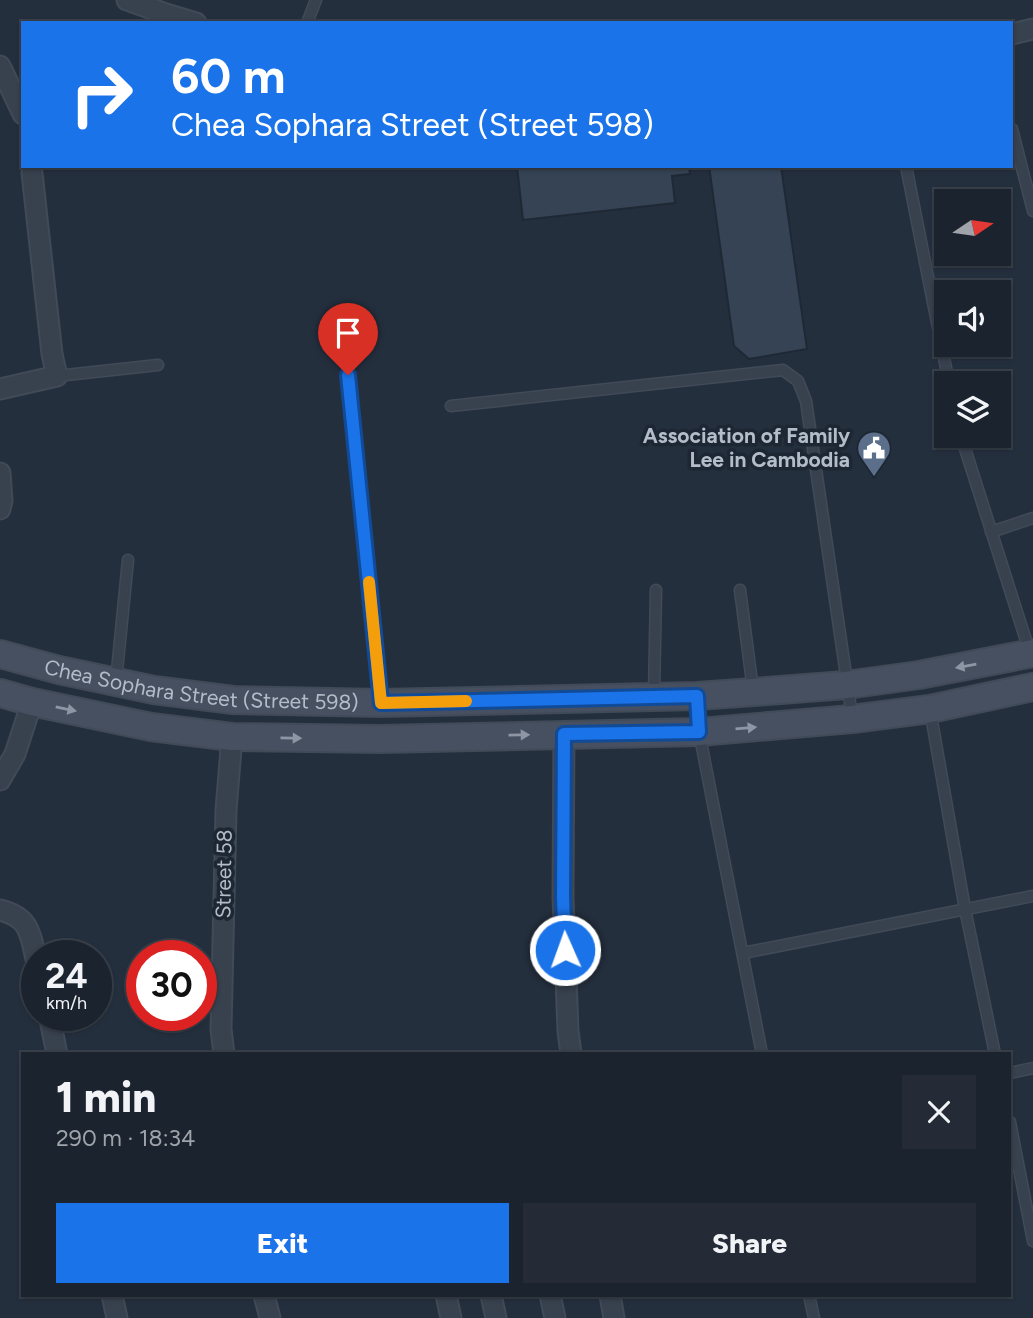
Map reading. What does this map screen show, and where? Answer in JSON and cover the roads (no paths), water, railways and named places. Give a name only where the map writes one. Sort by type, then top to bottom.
[{"type":"main road","name":"Chea Sophara Street (Street 598)","points":[[0,654],[59,670],[154,690],[233,700],[381,703],[697,696],[754,692],[846,685],[1032,654]]},
{"type":"main road","name":"Chea Sophara Street (Street 598)","points":[[0,693],[151,727],[232,737],[380,739],[699,732],[852,719],[930,709],[1033,687]]},
{"type":"street","points":[[127,0],[189,21]]},
{"type":"street","points":[[1013,34],[1033,29]]},
{"type":"street","points":[[0,66],[21,110]]},
{"type":"street","points":[[0,389],[57,376],[52,354],[32,173]]},
{"type":"street","points":[[0,473],[0,509]]},
{"type":"street","points":[[0,780],[15,754],[32,702]]},
{"type":"street","points":[[564,734],[563,897],[568,1031],[572,1052]]},
{"type":"street","name":"Street 58","points":[[224,1052],[226,810],[232,737]]},
{"type":"street","points":[[0,911],[12,914],[29,928],[32,940]]},
{"type":"street","points":[[52,1031],[57,1052]]},
{"type":"street","points":[[112,1297],[117,1318]]},
{"type":"street","points":[[265,1297],[270,1318]]},
{"type":"street","points":[[447,1297],[452,1318]]},
{"type":"street","points":[[491,1297],[496,1318]]},
{"type":"street","points":[[550,1297],[555,1318]]},
{"type":"street","points":[[610,1297],[614,1318]]},
{"type":"lane","points":[[308,21],[316,0]]},
{"type":"lane","points":[[1013,133],[1033,211]]},
{"type":"lane","points":[[906,168],[946,371]]},
{"type":"lane","points":[[343,322],[381,703]]},
{"type":"lane","points":[[57,376],[159,365]]},
{"type":"lane","points":[[450,406],[783,370],[798,381],[806,401],[852,719]]},
{"type":"lane","points":[[965,448],[1032,654]]},
{"type":"lane","points":[[991,532],[1033,518]]},
{"type":"lane","points":[[116,682],[128,560]]},
{"type":"lane","points":[[654,696],[656,590]]},
{"type":"lane","points":[[740,590],[754,692]]},
{"type":"lane","points":[[697,696],[699,732],[762,1052]]},
{"type":"lane","points":[[930,709],[965,909],[995,1052]]},
{"type":"lane","points":[[743,953],[1033,896]]},
{"type":"lane","points":[[1011,1073],[1033,1068]]},
{"type":"lane","points":[[1012,1143],[1033,1241]]},
{"type":"lane","points":[[810,1297],[814,1318]]},
{"type":"place","name":"Association of Family Lee in Cambodia","points":[[874,478]]}]
